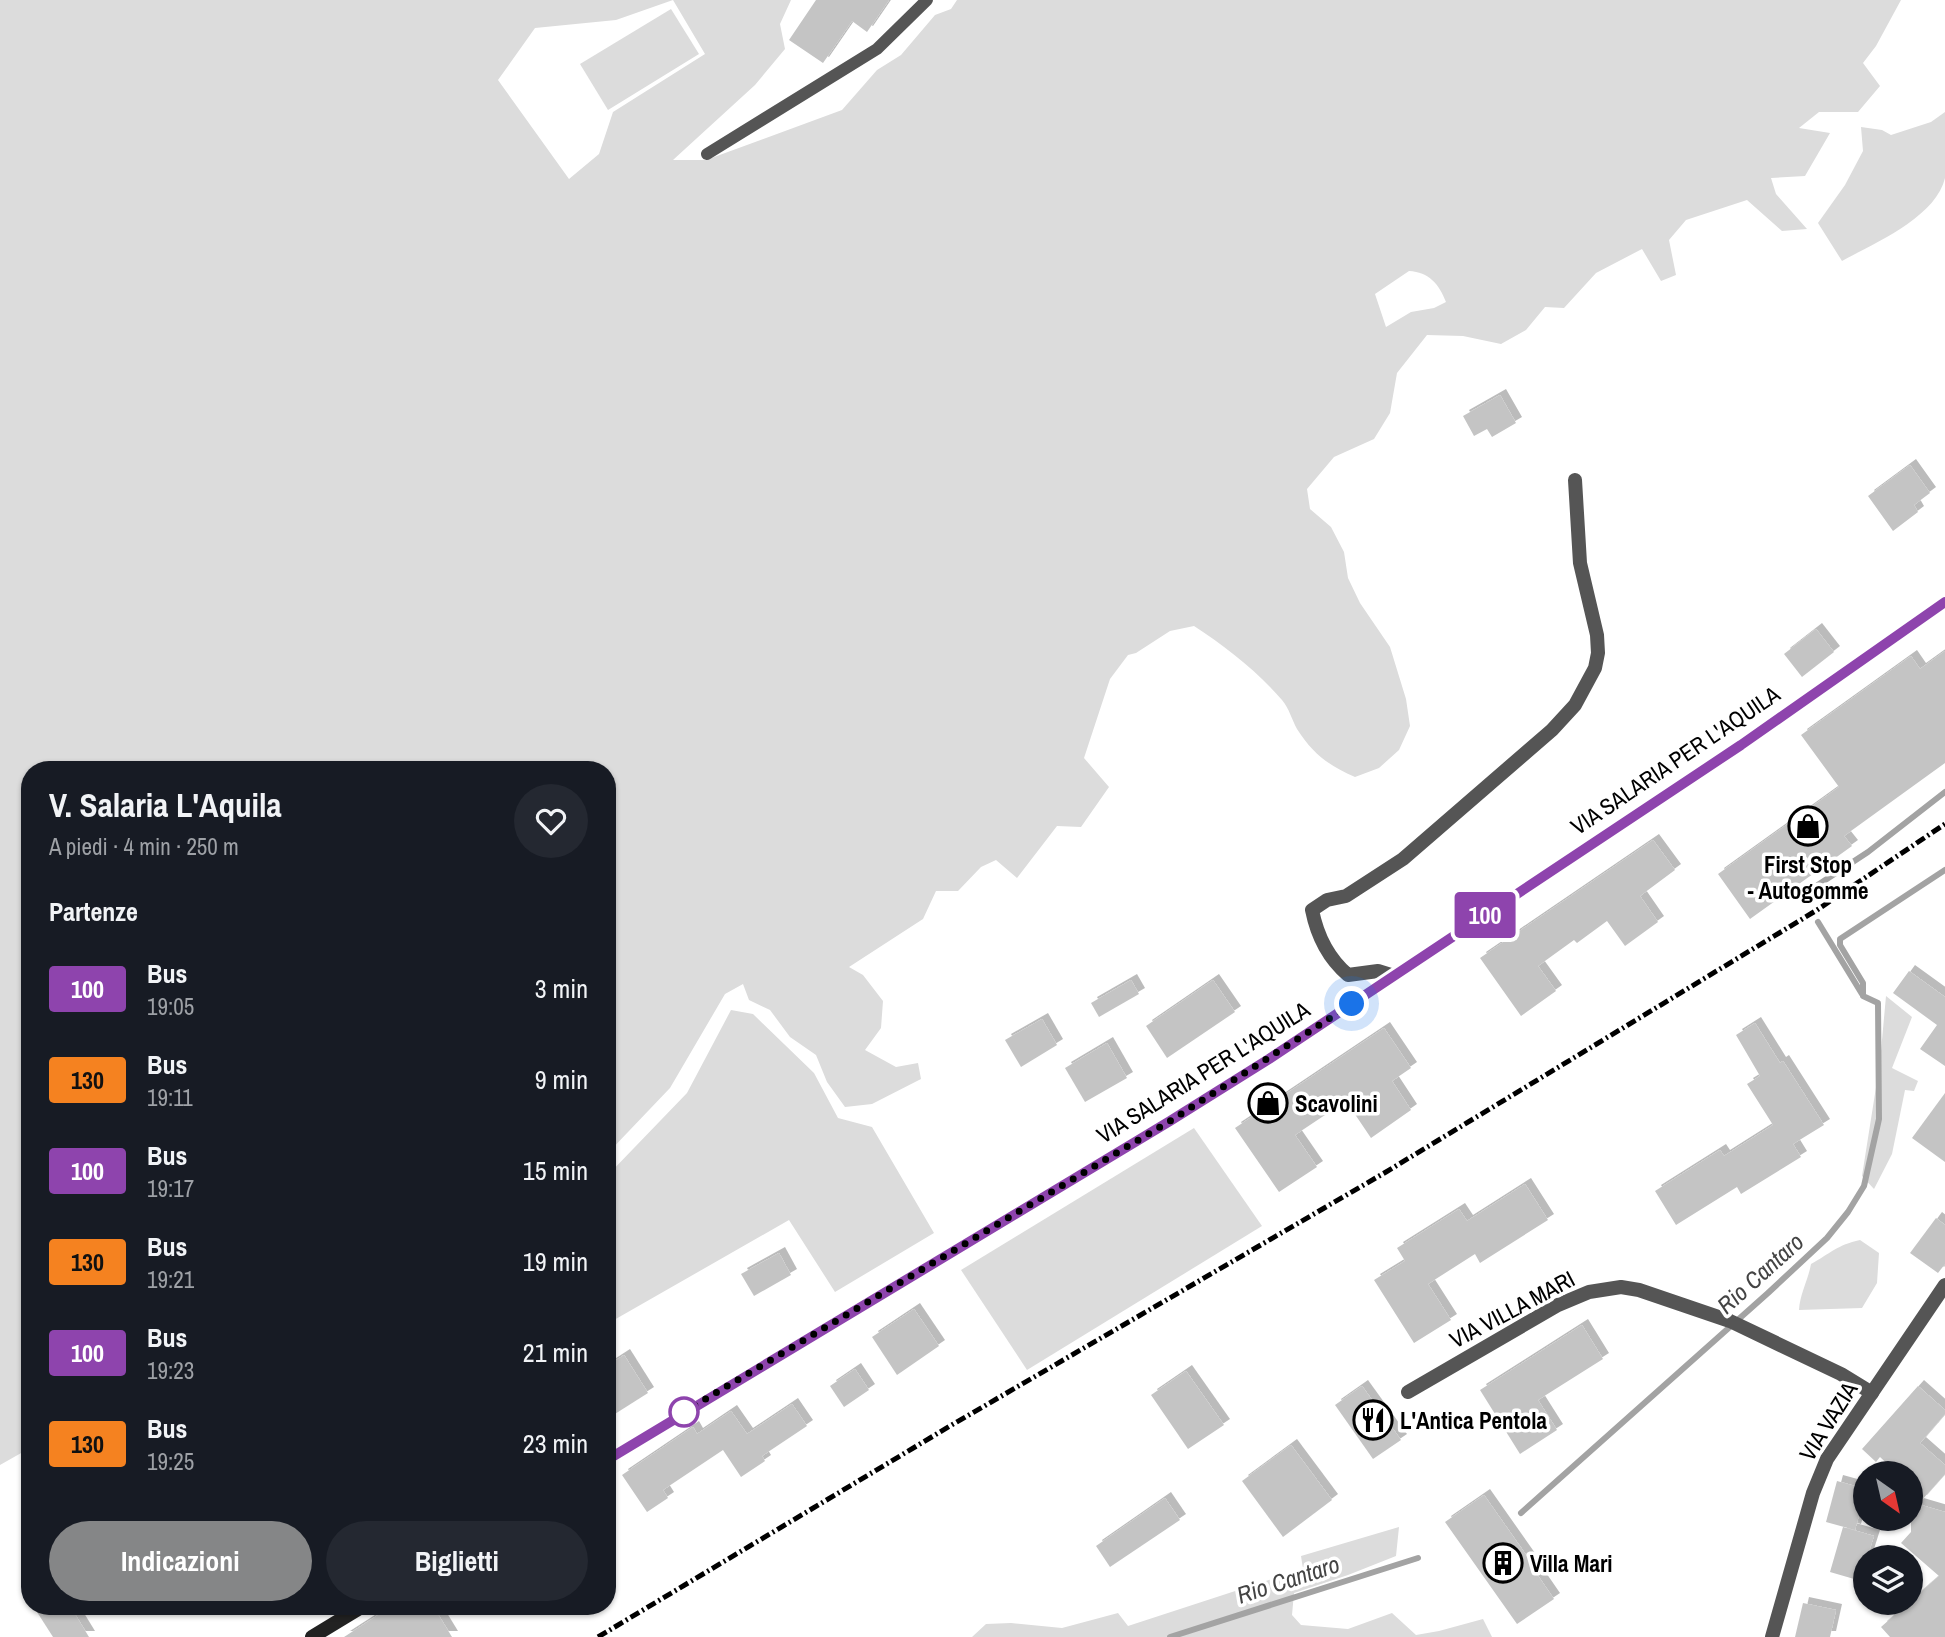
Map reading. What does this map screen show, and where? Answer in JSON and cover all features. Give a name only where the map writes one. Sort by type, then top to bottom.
[{"type":"main road","name":"VIA SALARIA PER L'AQUILA","points":[[616,1455],[1170,1121],[1741,745],[1945,602]]},
{"type":"main road","points":[[312,1637],[348,1615]]},
{"type":"street","points":[[1394,976],[1378,971],[1348,975],[1332,958],[1316,929],[1312,910],[1327,900],[1346,896],[1403,859],[1552,730],[1575,705],[1595,668],[1598,644],[1580,563],[1575,480]]},
{"type":"street","name":"VIA VAZIA","points":[[1772,1637],[1813,1493],[1827,1460],[1945,1285]]},
{"type":"street","name":"VIA VILLA MARI","points":[[1408,1392],[1558,1306],[1589,1292],[1621,1287],[1639,1290],[1730,1321],[1841,1374],[1872,1393]]},
{"type":"lane","points":[[707,154],[877,49],[927,0]]},
{"type":"shaded area","points":[[0,0],[673,0],[791,0],[780,24],[785,49],[755,85],[673,160],[706,160],[842,110],[877,70],[901,55],[935,15],[951,9],[957,0],[1901,0],[1876,46],[1863,63],[1880,86],[1858,112],[1819,112],[1799,128],[1830,133],[1805,176],[1771,178],[1776,194],[1807,229],[1782,231],[1747,200],[1686,220],[1669,240],[1676,275],[1661,281],[1642,249],[1596,273],[1564,308],[1545,307],[1526,330],[1501,344],[1463,336],[1427,335],[1397,373],[1390,413],[1374,439],[1334,457],[1307,489],[1310,509],[1331,527],[1344,552],[1348,578],[1360,603],[1390,647],[1406,699],[1410,726],[1399,750],[1379,768],[1355,777],[1337,768],[1309,745],[1297,729],[1284,703],[1262,679],[1194,626],[1170,631],[1136,653],[1128,655],[1110,679],[1084,758],[1109,787],[1081,827],[1057,826],[1017,878],[996,860],[981,867],[958,891],[936,891],[923,919],[849,967],[863,975],[883,1001],[881,1028],[865,1050],[896,1067],[918,1063],[921,1079],[872,1104],[845,1107],[827,1082],[816,1055],[790,1037],[770,1010],[749,1000],[743,984],[725,994],[670,1088],[616,1145],[616,761],[21,761],[21,1453],[0,1465]],"holes":[[[673,0],[705,54],[613,112],[599,154],[569,179],[498,80],[535,28],[616,20]],[[1409,271],[1432,280],[1446,302],[1434,308],[1411,312],[1386,327],[1375,294]]]},
{"type":"shaded area","points":[[671,9],[699,54],[608,110],[580,64]]},
{"type":"shaded area","points":[[1945,112],[1945,178],[1939,192],[1917,217],[1842,261],[1818,223],[1845,185],[1863,151],[1861,127],[1882,130],[1891,135],[1931,122]]},
{"type":"shaded area","points":[[1886,996],[1912,1017],[1892,1068],[1918,1081],[1914,1091],[1905,1090],[1892,1154],[1874,1189],[1862,1176],[1880,1062]]},
{"type":"shaded area","points":[[731,1010],[753,1014],[814,1073],[838,1118],[872,1127],[934,1233],[835,1292],[789,1220],[616,1319],[616,1167],[687,1093]]},
{"type":"shaded area","points":[[1194,1128],[1262,1226],[1027,1370],[961,1270]]},
{"type":"shaded area","points":[[1860,1240],[1879,1253],[1877,1283],[1862,1308],[1799,1310],[1811,1264],[1840,1247]]},
{"type":"shaded area","points":[[1399,1527],[1396,1556],[1294,1593],[1292,1615],[1301,1625],[1348,1629],[1392,1613],[1416,1635],[1483,1619],[1492,1637],[972,1637],[986,1624],[1011,1623],[1062,1628],[1118,1613],[1128,1626],[1303,1569],[1301,1556]]},
{"type":"building","points":[[816,0],[889,0],[867,32],[852,21],[823,63],[789,40]]},
{"type":"building","points":[[1500,395],[1516,423],[1492,437],[1487,429],[1474,436],[1463,416]]},
{"type":"building","points":[[1910,465],[1930,493],[1914,505],[1918,512],[1893,531],[1868,496]]},
{"type":"building","points":[[1816,629],[1834,652],[1802,677],[1784,654]]},
{"type":"building","points":[[1945,651],[1945,763],[1844,836],[1852,846],[1750,919],[1718,874],[1839,787],[1801,735],[1911,656],[1920,669]]},
{"type":"building","points":[[1653,840],[1675,870],[1640,896],[1658,922],[1625,946],[1607,921],[1577,943],[1574,940],[1538,966],[1556,991],[1521,1016],[1480,958]]},
{"type":"building","points":[[1909,971],[1945,997],[1945,1066],[1920,1049],[1937,1025],[1893,993]]},
{"type":"building","points":[[1131,980],[1139,994],[1099,1017],[1091,1003]]},
{"type":"building","points":[[1213,980],[1235,1012],[1167,1058],[1146,1026]]},
{"type":"building","points":[[1042,1019],[1057,1045],[1021,1067],[1005,1040]]},
{"type":"building","points":[[1755,1023],[1824,1125],[1793,1144],[1801,1157],[1741,1194],[1737,1187],[1676,1225],[1655,1191],[1720,1150],[1724,1156],[1773,1125],[1747,1084],[1760,1076],[1736,1035]]},
{"type":"building","points":[[1384,1028],[1411,1068],[1392,1081],[1411,1110],[1371,1138],[1346,1101],[1295,1135],[1317,1167],[1279,1192],[1235,1128]]},
{"type":"building","points":[[1107,1043],[1127,1078],[1085,1102],[1065,1068]]},
{"type":"building","points":[[1945,1093],[1945,1162],[1912,1138]]},
{"type":"building","points":[[1525,1184],[1548,1220],[1480,1263],[1475,1254],[1428,1284],[1451,1320],[1414,1343],[1374,1280],[1405,1261],[1397,1248],[1459,1209],[1467,1221]]},
{"type":"building","points":[[1936,1218],[1945,1225],[1945,1264],[1938,1273],[1910,1253]]},
{"type":"building","points":[[779,1253],[791,1275],[754,1296],[741,1274]]},
{"type":"building","points":[[914,1309],[939,1346],[897,1375],[872,1337]]},
{"type":"building","points":[[1582,1325],[1603,1359],[1538,1400],[1557,1430],[1520,1454],[1480,1390]]},
{"type":"building","points":[[624,1355],[648,1393],[616,1413],[616,1360]]},
{"type":"building","points":[[855,1369],[869,1390],[844,1407],[830,1386]]},
{"type":"building","points":[[1186,1371],[1224,1425],[1188,1449],[1151,1395]]},
{"type":"building","points":[[1362,1386],[1401,1440],[1373,1459],[1335,1405]]},
{"type":"building","points":[[1918,1386],[1945,1410],[1945,1414],[1920,1443],[1945,1465],[1945,1474],[1923,1499],[1923,1461],[1884,1461],[1880,1457],[1875,1461],[1862,1449]]},
{"type":"building","points":[[792,1404],[807,1426],[762,1456],[765,1461],[741,1477],[723,1450],[663,1490],[668,1498],[647,1512],[622,1475],[693,1427],[697,1434],[731,1411],[747,1434]]},
{"type":"building","points":[[1291,1445],[1332,1500],[1283,1537],[1242,1481]]},
{"type":"building","points":[[1837,1481],[1853,1485],[1853,1529],[1826,1522]]},
{"type":"building","name":"Villa Mari","points":[[1484,1495],[1554,1599],[1517,1624],[1445,1522]]},
{"type":"building","points":[[1165,1498],[1180,1520],[1110,1567],[1096,1546]]},
{"type":"building","points":[[1923,1506],[1945,1512],[1945,1637],[1890,1637],[1881,1627],[1895,1615],[1923,1615],[1923,1590],[1939,1576],[1923,1562],[1923,1545],[1901,1543],[1911,1532],[1923,1531]]},
{"type":"building","points":[[1843,1527],[1874,1536],[1871,1545],[1853,1545],[1853,1579],[1830,1572]]},
{"type":"building","points":[[1803,1603],[1836,1610],[1830,1637],[1795,1637]]},
{"type":"building","points":[[39,1615],[76,1615],[89,1637],[53,1637]]},
{"type":"building","points":[[378,1615],[439,1615],[452,1637],[344,1637]]},
{"type":"waterway","name":"Rio Cantaro","points":[[1804,899],[1807,892],[1868,852],[1945,792]]},
{"type":"waterway","name":"Rio Cantaro","points":[[1521,1513],[1768,1293],[1827,1238],[1848,1212],[1864,1186],[1879,1119],[1878,1003],[1863,996],[1863,983],[1840,945],[1840,939],[1945,870]]},
{"type":"waterway","name":"Rio Cantaro","points":[[1818,922],[1862,994]]},
{"type":"waterway","name":"Rio Cantaro","points":[[1170,1637],[1418,1558]]},
{"type":"railway","points":[[598,1637],[950,1426],[1386,1172],[1817,910],[1945,824]]},
{"type":"bus line","name":"100","points":[[616,1455],[1269,1059],[1741,745],[1945,602]]},
{"type":"place","name":"First Stop - Autogomme","points":[[1808,826]]},
{"type":"place","name":"Scavolini","points":[[1268,1103]]},
{"type":"place","name":"L'Antica Pentola","points":[[1373,1420]]},
{"type":"place","name":"Villa Mari","points":[[1503,1563]]},
{"type":"route","points":[[684,1412],[1170,1121],[1352,1004]]}]
